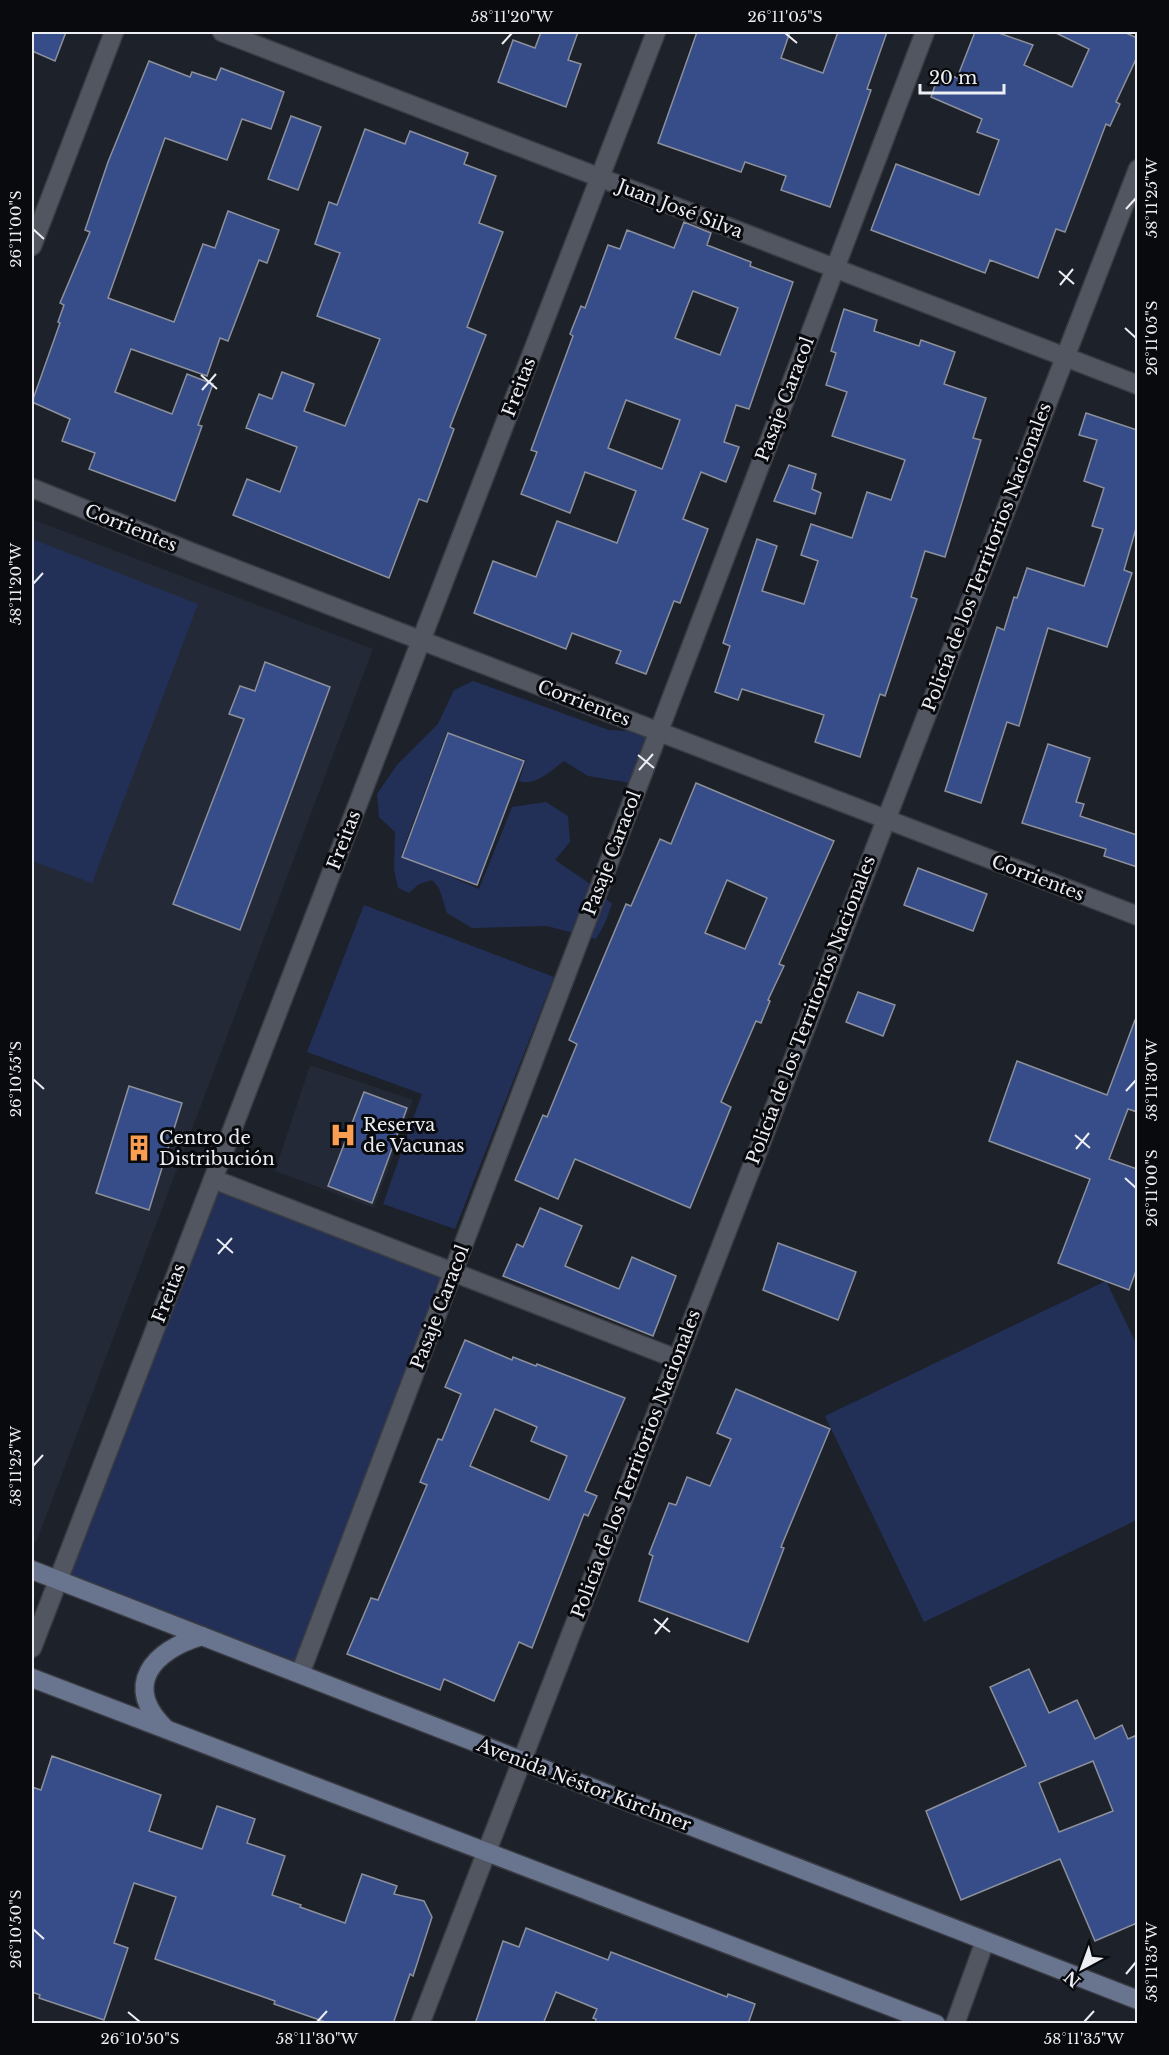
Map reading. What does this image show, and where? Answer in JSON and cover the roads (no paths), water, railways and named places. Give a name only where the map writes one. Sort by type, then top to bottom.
[{"type":"main road","name":"Avenida Néstor Kirchner","points":[[32,1570],[1137,2000]]},
{"type":"main road","points":[[170,1733],[153,1717],[146,1704],[144,1684],[150,1667],[162,1654],[180,1642],[202,1636]]},
{"type":"main road","points":[[32,1678],[170,1733],[936,2024]]},
{"type":"street","points":[[32,246],[114,32]]},
{"type":"street","name":"Juan José Silva","points":[[222,32],[1137,386]]},
{"type":"street","name":"Freitas","points":[[32,1648],[656,32]]},
{"type":"street","name":"Pasaje Caracol","points":[[300,1674],[925,32]]},
{"type":"street","name":"Policía de los Territorios Nacionales","points":[[420,2024],[1137,169]]},
{"type":"street","name":"Corrientes","points":[[32,488],[1137,916]]},
{"type":"street","points":[[213,1179],[677,1359]]},
{"type":"street","points":[[955,2024],[985,1941]]},
{"type":"place","name":"Reserva de Vacunas","points":[[343,1135]]},
{"type":"place","name":"Centro de Distribución","points":[[139,1148]]}]
